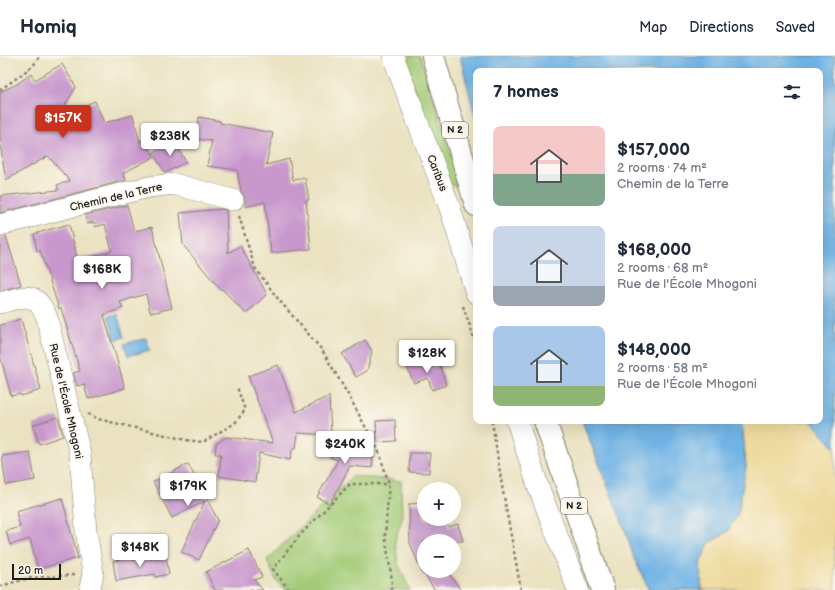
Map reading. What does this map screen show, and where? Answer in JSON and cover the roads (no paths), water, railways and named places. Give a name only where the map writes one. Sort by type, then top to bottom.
[{"type":"main road","name":"N 2","points":[[433,56],[473,195]]},
{"type":"main road","name":"N 2","points":[[546,424],[604,589]]},
{"type":"street","name":"Caribus","points":[[393,56],[450,208],[473,282]]},
{"type":"street","name":"Chemin de la Terre","points":[[0,225],[149,187],[174,184],[233,200]]},
{"type":"street","name":"Rue de l'École Mhogoni","points":[[0,303],[27,297],[34,298],[40,302],[47,318],[80,454],[86,531],[92,582]]},
{"type":"street","points":[[518,424],[541,493],[578,590]]},
{"type":"water","points":[[460,56],[835,56],[835,448],[814,424],[823,424],[823,68],[473,68],[473,109]]},
{"type":"water","points":[[117,314],[124,337],[115,340],[108,316]]},
{"type":"water","points":[[146,338],[150,350],[128,356],[124,344]]},
{"type":"water","points":[[583,424],[742,424],[746,467],[738,514],[728,531],[709,543],[700,563],[702,590],[649,590],[634,558],[624,527]]}]
